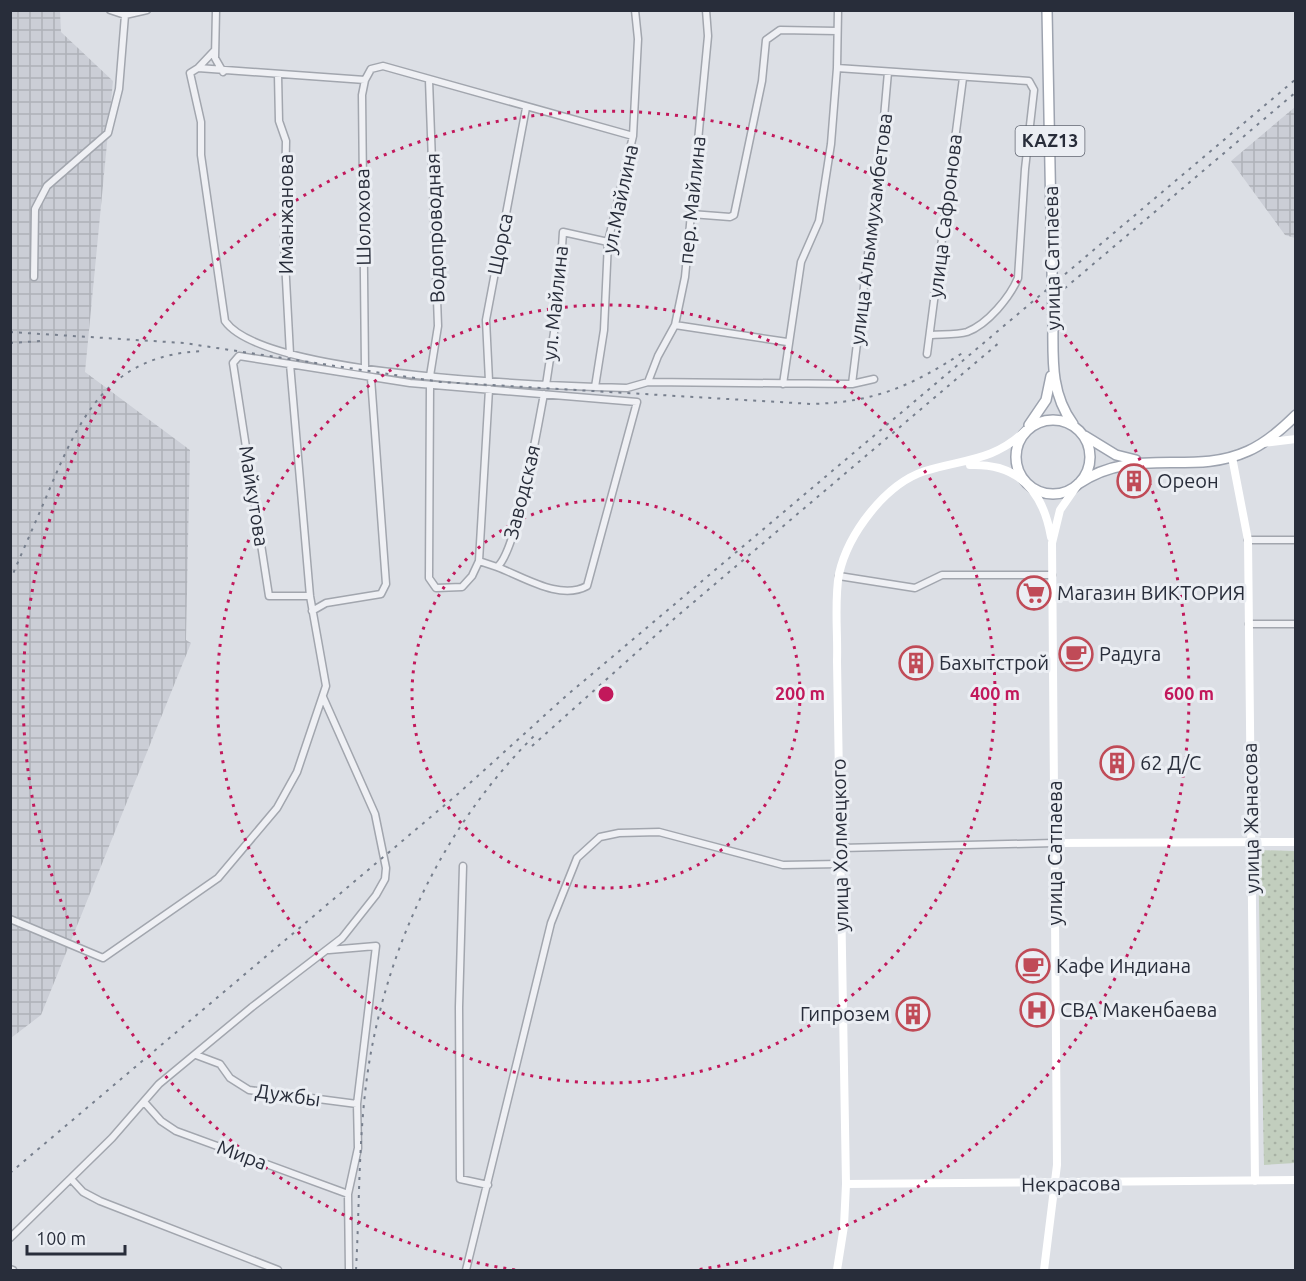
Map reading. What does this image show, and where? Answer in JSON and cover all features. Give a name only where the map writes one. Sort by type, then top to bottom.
[{"type":"main road","name":"улица Сатпаева","points":[[1047,10],[1053,361]]},
{"type":"main road","name":"KAZ13","points":[[1053,361],[1046,400],[1019,440],[1016,458],[1019,473],[1029,486],[1037,491],[1057,494],[1107,468],[1142,462],[1187,462],[1232,457],[1263,443],[1296,415]]},
{"type":"main road","name":"KAZ13","points":[[1053,361],[1057,398],[1080,432],[1090,454],[1087,471],[1078,484]]},
{"type":"main road","name":"KAZ13","points":[[1025,431],[1033,425],[1048,420],[1065,422],[1098,446],[1116,455],[1142,462]]},
{"type":"street","points":[[110,10],[125,15],[147,10]]},
{"type":"street","points":[[216,10],[214,51],[217,64],[223,72]]},
{"type":"street","name":"ул.Майлина","points":[[595,387],[604,330],[608,242],[633,136],[638,39],[635,10]]},
{"type":"street","name":"пер. Майлина","points":[[648,382],[658,356],[675,325],[685,277],[708,36],[706,10]]},
{"type":"street","points":[[783,384],[787,342],[801,262],[819,221],[831,144],[837,68],[838,10]]},
{"type":"street","points":[[34,277],[35,209],[47,186],[108,133],[118,89],[125,15]]},
{"type":"street","points":[[691,213],[730,217],[734,215],[762,81],[766,40],[780,30],[837,31]]},
{"type":"street","points":[[214,51],[190,73],[201,122],[201,155],[225,321],[235,333],[248,340],[290,354],[365,367],[430,376],[546,385],[627,388],[648,382],[852,384],[874,379]]},
{"type":"street","name":"Шолохова","points":[[365,367],[362,95],[365,80],[371,69],[383,66],[429,80]]},
{"type":"street","points":[[837,68],[1029,81],[1034,90],[1025,169],[1019,268],[1013,289],[980,324],[966,332],[930,335]]},
{"type":"street","points":[[195,69],[365,80]]},
{"type":"street","name":"улица Альммухамбетова","points":[[852,384],[882,140],[888,72]]},
{"type":"street","name":"Иманжанова","points":[[278,75],[279,121],[286,141],[284,242],[290,354]]},
{"type":"street","name":"улица Сафронова","points":[[927,354],[963,78]]},
{"type":"street","points":[[429,80],[633,136]]},
{"type":"street","name":"Водопроводная","points":[[429,80],[438,326],[430,376]]},
{"type":"street","name":"Щорса","points":[[489,381],[486,320],[526,108]]},
{"type":"street","name":"ул. Майлина","points":[[546,385],[558,306],[563,232],[608,242]]},
{"type":"street","points":[[675,325],[787,342]]},
{"type":"street","name":"Майкутова","points":[[290,364],[238,356],[233,363],[269,596],[310,596]]},
{"type":"street","points":[[10,919],[104,958],[218,878],[277,808],[297,772],[326,686],[310,596],[290,364],[410,383],[637,402],[587,586],[578,591],[556,590],[479,561]]},
{"type":"street","points":[[410,383],[411,373]]},
{"type":"street","points":[[312,611],[326,603],[381,594],[386,584],[371,378]]},
{"type":"street","points":[[430,385],[429,578],[436,588],[462,587],[472,576],[479,561],[489,389]]},
{"type":"street","name":"Заводская","points":[[497,567],[506,556],[527,481],[544,394]]},
{"type":"street","points":[[940,468],[999,452],[1025,431]]},
{"type":"street","points":[[1263,443],[1296,439]]},
{"type":"street","name":"улица Жанасова","points":[[1232,457],[1248,540],[1255,1180]]},
{"type":"street","points":[[940,468],[987,465],[1015,475],[1029,486],[1041,501],[1052,543]]},
{"type":"street","name":"улица Холмецкого","points":[[837,1270],[844,1226],[846,1184],[837,661],[839,576],[844,556],[855,536],[887,496],[905,480],[940,468]]},
{"type":"street","points":[[1052,543],[1060,510],[1078,484]]},
{"type":"street","points":[[1248,540],[1296,540]]},
{"type":"street","name":"улица Сатпаева","points":[[1044,1270],[1056,1184],[1052,543]]},
{"type":"street","points":[[839,576],[915,588],[942,575],[1053,575]]},
{"type":"street","points":[[1249,624],[1296,624]]},
{"type":"street","points":[[10,1238],[145,1104],[159,1084],[252,1007],[328,950],[354,926],[385,879],[386,868],[375,814],[323,697]]},
{"type":"street","points":[[466,1270],[551,923],[577,858],[600,837],[619,833],[659,832],[783,865],[840,864]]},
{"type":"street","points":[[840,848],[1054,843],[1296,842]]},
{"type":"street","points":[[463,866],[459,1019],[460,1179],[488,1185]]},
{"type":"street","points":[[328,950],[376,946],[357,1104],[358,1148],[348,1194],[349,1270]]},
{"type":"street","name":"Дужбы","points":[[196,1055],[220,1064],[230,1078],[249,1090],[357,1104]]},
{"type":"street","name":"Мира","points":[[145,1104],[161,1121],[176,1131],[348,1194]]},
{"type":"street","points":[[71,1179],[83,1192],[100,1201],[278,1270]]},
{"type":"street","name":"Некрасова","points":[[846,1184],[1056,1184],[1296,1180]]},
{"type":"shaded area","points":[[10,11],[60,11],[61,32],[113,81],[85,372],[190,450],[186,640],[191,643],[41,1015],[11,1038]]},
{"type":"shaded area","points":[[1295,107],[1295,238],[1285,235],[1231,161]]},
{"type":"green space","points":[[1258,850],[1295,851],[1295,1163],[1264,1165]]},
{"type":"railway","points":[[10,17],[11,10]]},
{"type":"railway","points":[[10,1173],[459,793],[566,696],[1296,79]]},
{"type":"railway","points":[[1051,300],[1296,92]]},
{"type":"railway","points":[[10,332],[184,343],[441,382],[812,404],[855,400],[892,390],[927,374],[964,352]]},
{"type":"railway","points":[[10,343],[41,341]]},
{"type":"railway","points":[[532,746],[675,618],[1000,342]]},
{"type":"railway","points":[[10,581],[74,435],[104,392],[123,376],[145,363],[171,355],[203,351]]},
{"type":"railway","points":[[356,1270],[362,1133],[367,1079],[381,1008],[394,965],[428,882],[450,842],[503,769],[534,736]]},
{"type":"place","name":"Ореон","points":[[1134,481]]},
{"type":"place","name":"Магазин ВИКТОРИЯ","points":[[1034,593]]},
{"type":"place","name":"Радуга","points":[[1076,654]]},
{"type":"place","name":"Бахытстрой","points":[[916,663]]},
{"type":"place","name":"62 Д/С","points":[[1117,763]]},
{"type":"place","name":"Кафе Индиана","points":[[1033,966]]},
{"type":"place","name":"СВА Макенбаева","points":[[1037,1010]]},
{"type":"place","name":"Гипрозем","points":[[913,1014]]}]
